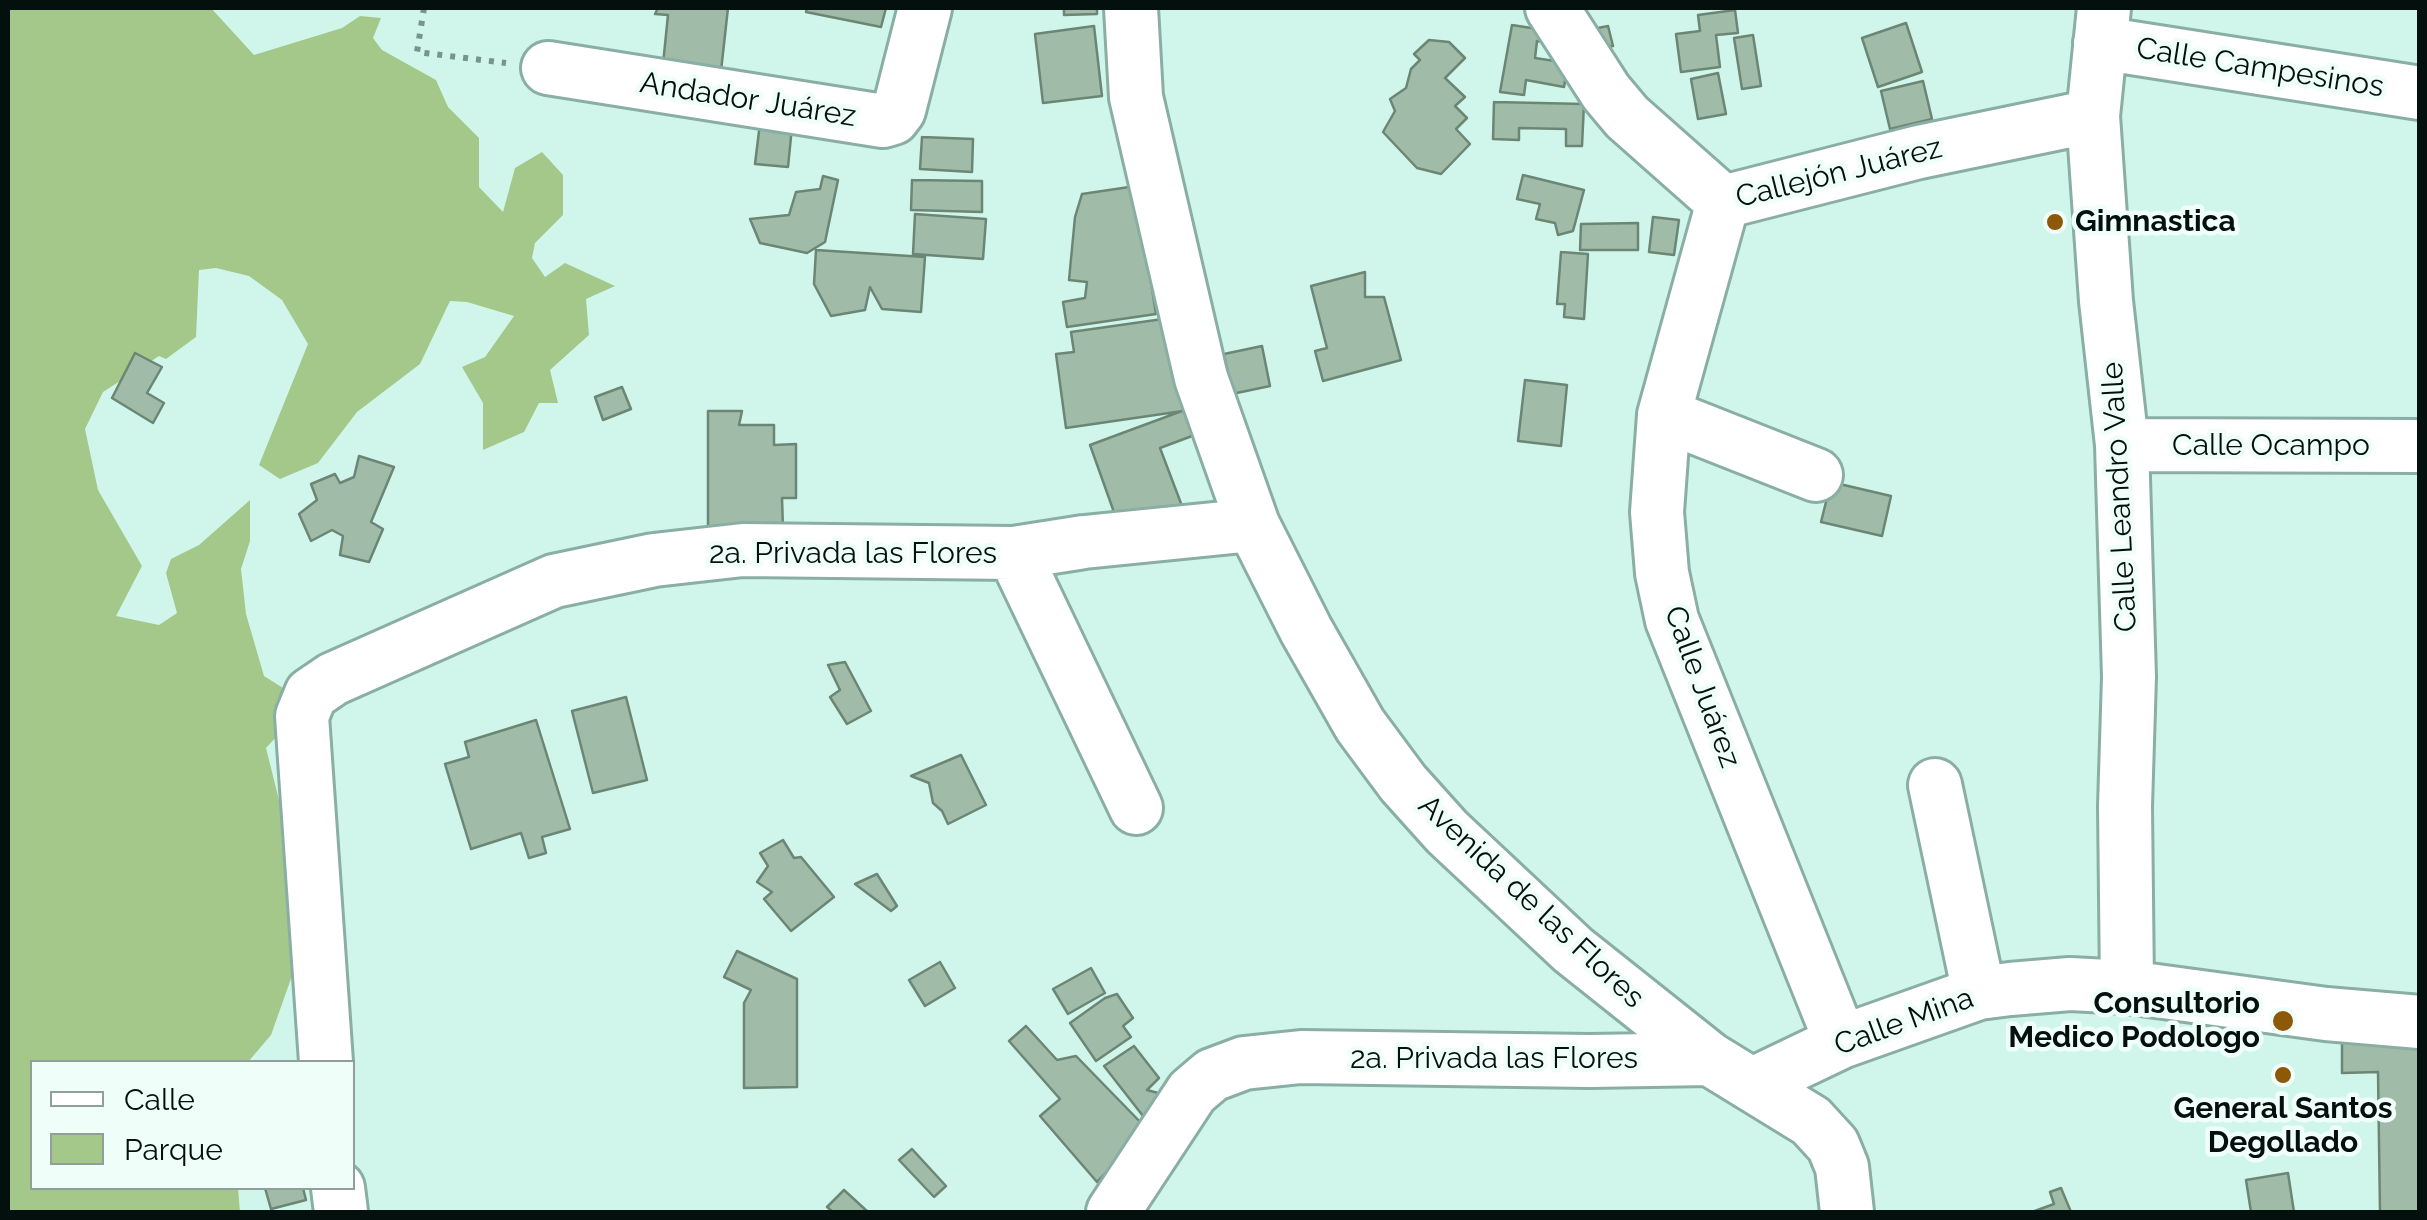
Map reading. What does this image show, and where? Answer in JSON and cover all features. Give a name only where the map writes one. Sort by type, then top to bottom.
[{"type":"street","name":"Andador Juárez","points":[[548,68],[883,122],[899,110],[925,8]]},
{"type":"street","name":"Avenida de las Flores","points":[[1130,8],[1136,97],[1201,378],[1253,524],[1306,630],[1360,724],[1403,783],[1447,832],[1572,950],[1731,1071],[1812,1122],[1833,1144],[1842,1168],[1847,1212]]},
{"type":"street","name":"Callejón Juárez","points":[[1552,8],[1606,92],[1627,117],[1722,202],[1919,152],[2093,116]]},
{"type":"street","name":"Calle Campesinos","points":[[2102,25],[2420,93]]},
{"type":"street","name":"Calle Leandro Valle","points":[[2102,25],[2093,116],[2106,301],[2122,445],[2129,677],[2125,806],[2127,987]]},
{"type":"street","name":"Calle Juárez","points":[[1722,202],[1664,415],[1658,512],[1662,572],[1672,620],[1841,1042]]},
{"type":"street","points":[[1664,415],[1816,475]]},
{"type":"street","name":"Calle Ocampo","points":[[2122,445],[2420,446]]},
{"type":"street","name":"2a. Privada las Flores","points":[[326,1060],[302,716],[311,694],[348,672],[554,581],[654,560],[744,550],[1014,553],[1253,524]]},
{"type":"street","points":[[1014,553],[1136,808]]},
{"type":"street","points":[[1935,785],[1979,994]]},
{"type":"street","name":"Calle Mina","points":[[1731,1071],[1841,1042],[1979,994],[2070,984],[2127,987],[2326,1014],[2420,1022]]},
{"type":"street","name":"2a. Privada las Flores","points":[[1113,1212],[1192,1092],[1212,1075],[1244,1063],[1301,1057],[1590,1061],[1731,1071]]},
{"type":"path","points":[[424,8],[417,52],[548,68]]},
{"type":"green space","points":[[8,8],[211,8],[254,55],[342,28],[360,16],[381,18],[373,38],[382,50],[436,80],[448,107],[479,138],[479,187],[503,212],[515,168],[542,152],[563,175],[563,215],[535,243],[532,258],[545,277],[565,263],[615,286],[586,299],[589,335],[550,370],[558,403],[539,403],[524,432],[483,450],[483,403],[462,367],[485,357],[514,316],[467,302],[450,301],[420,364],[357,412],[318,463],[280,479],[259,465],[308,344],[282,300],[249,276],[216,268],[199,270],[196,337],[166,359],[159,356],[103,392],[85,429],[98,490],[142,566],[116,616],[159,625],[177,613],[166,573],[171,559],[199,545],[250,500],[250,541],[241,569],[246,614],[264,676],[291,693],[291,721],[266,748],[292,852],[293,973],[271,1035],[250,1060],[30,1060],[30,1190],[238,1190],[240,1212],[8,1212]]},
{"type":"building","points":[[658,8],[728,8],[720,80],[662,74],[668,15],[655,14]]},
{"type":"building","points":[[807,8],[886,8],[881,27],[806,12]]},
{"type":"building","points":[[1064,8],[1097,8],[1097,14],[1064,15]]},
{"type":"building","points":[[1735,10],[1738,33],[1716,35],[1720,67],[1681,72],[1676,34],[1700,31],[1698,15]]},
{"type":"building","points":[[1906,23],[1922,72],[1878,87],[1862,38]]},
{"type":"building","points":[[1512,25],[1557,32],[1554,44],[1537,41],[1535,58],[1568,63],[1564,87],[1526,80],[1524,95],[1500,92]]},
{"type":"building","points":[[1094,26],[1102,96],[1043,103],[1035,34]]},
{"type":"building","points":[[1608,26],[1613,46],[1597,49],[1593,29]]},
{"type":"building","points":[[1753,35],[1761,86],[1742,89],[1734,38]]},
{"type":"building","points":[[1429,40],[1449,42],[1465,58],[1445,78],[1465,97],[1455,106],[1467,118],[1456,129],[1470,144],[1441,174],[1417,168],[1383,132],[1395,111],[1390,99],[1406,88],[1411,69],[1420,60],[1414,54]]},
{"type":"building","points":[[1718,73],[1726,114],[1698,119],[1691,79]]},
{"type":"building","points":[[1923,81],[1932,119],[1890,129],[1881,91]]},
{"type":"building","points":[[1494,102],[1584,104],[1582,146],[1566,146],[1566,129],[1519,128],[1519,140],[1493,139]]},
{"type":"building","points":[[760,123],[792,127],[788,167],[755,164]]},
{"type":"building","points":[[922,137],[973,139],[972,172],[920,169]]},
{"type":"building","points":[[1523,175],[1584,190],[1573,231],[1558,235],[1555,223],[1536,219],[1540,204],[1517,199]]},
{"type":"building","points":[[823,176],[838,180],[825,242],[807,253],[760,243],[750,219],[789,215],[796,192],[820,189]]},
{"type":"building","points":[[912,180],[982,181],[982,212],[911,210]]},
{"type":"building","points":[[1136,186],[1156,314],[1067,327],[1063,302],[1085,298],[1087,282],[1069,280],[1075,217],[1082,194]]},
{"type":"building","points":[[915,214],[986,219],[983,259],[913,254]]},
{"type":"building","points":[[1653,217],[1679,220],[1674,255],[1649,252]]},
{"type":"building","points":[[1638,223],[1638,250],[1580,250],[1581,224]]},
{"type":"building","points":[[816,250],[925,257],[921,312],[882,309],[870,287],[865,310],[831,316],[814,284]]},
{"type":"building","points":[[1561,252],[1588,254],[1584,319],[1564,317],[1565,304],[1557,304]]},
{"type":"building","points":[[1365,272],[1365,297],[1384,297],[1401,360],[1323,381],[1315,351],[1327,348],[1311,286]]},
{"type":"building","points":[[1170,318],[1183,411],[1066,428],[1056,354],[1074,352],[1071,332]]},
{"type":"building","points":[[1262,346],[1270,386],[1232,394],[1224,354]]},
{"type":"building","points":[[135,353],[162,367],[147,393],[164,403],[153,423],[112,398]]},
{"type":"building","points":[[1525,380],[1567,385],[1561,446],[1518,441]]},
{"type":"building","points":[[622,387],[631,409],[603,420],[595,397]]},
{"type":"building","points":[[1190,408],[1200,433],[1160,448],[1182,506],[1120,529],[1090,445]]},
{"type":"building","points":[[708,411],[742,411],[739,425],[774,425],[774,445],[796,444],[796,498],[782,498],[783,528],[708,528]]},
{"type":"building","points":[[359,456],[394,467],[371,522],[383,529],[369,562],[340,555],[343,536],[332,530],[311,541],[299,514],[317,500],[311,484],[335,474],[340,483],[354,477]]},
{"type":"building","points":[[1831,482],[1891,496],[1882,536],[1821,522]]},
{"type":"building","points":[[845,662],[871,711],[847,724],[830,697],[840,690],[828,665]]},
{"type":"building","points":[[626,697],[647,780],[593,793],[572,711]]},
{"type":"building","points":[[536,720],[570,829],[542,837],[546,853],[529,858],[521,833],[471,849],[445,764],[469,757],[465,742]]},
{"type":"building","points":[[961,755],[986,805],[948,824],[933,803],[929,783],[911,776]]},
{"type":"building","points":[[783,840],[794,858],[801,857],[834,897],[791,931],[764,899],[772,892],[757,882],[768,866],[760,853]]},
{"type":"building","points":[[877,874],[897,906],[891,911],[855,884]]},
{"type":"building","points":[[737,951],[797,979],[797,1087],[744,1088],[744,1003],[751,990],[724,977]]},
{"type":"building","points":[[940,962],[955,988],[925,1006],[909,980]]},
{"type":"building","points":[[1091,968],[1105,993],[1068,1014],[1053,989]]},
{"type":"building","points":[[1117,994],[1133,1018],[1123,1026],[1131,1037],[1096,1061],[1070,1023]]},
{"type":"building","points":[[1026,1026],[1057,1060],[1076,1056],[1148,1130],[1097,1182],[1040,1116],[1060,1099],[1009,1041]]},
{"type":"building","points":[[2420,1029],[2420,1212],[2380,1212],[2378,1072],[2342,1073],[2342,1030]]},
{"type":"building","points":[[1134,1046],[1159,1078],[1147,1090],[1169,1096],[1143,1116],[1104,1066]]},
{"type":"building","points":[[912,1149],[946,1186],[934,1197],[899,1160]]},
{"type":"building","points":[[2288,1173],[2294,1212],[2251,1212],[2246,1180]]},
{"type":"building","points":[[2061,1188],[2071,1212],[2032,1212],[2054,1204],[2050,1192]]},
{"type":"building","points":[[266,1190],[304,1190],[306,1200],[271,1209]]},
{"type":"building","points":[[844,1190],[868,1212],[833,1212],[827,1207]]},
{"type":"place","name":"Gimnastica","points":[[2055,222]]},
{"type":"place","name":"Consultorio Medico Podologo","points":[[2283,1021]]},
{"type":"place","name":"General Santos Degollado","points":[[2283,1075]]}]
